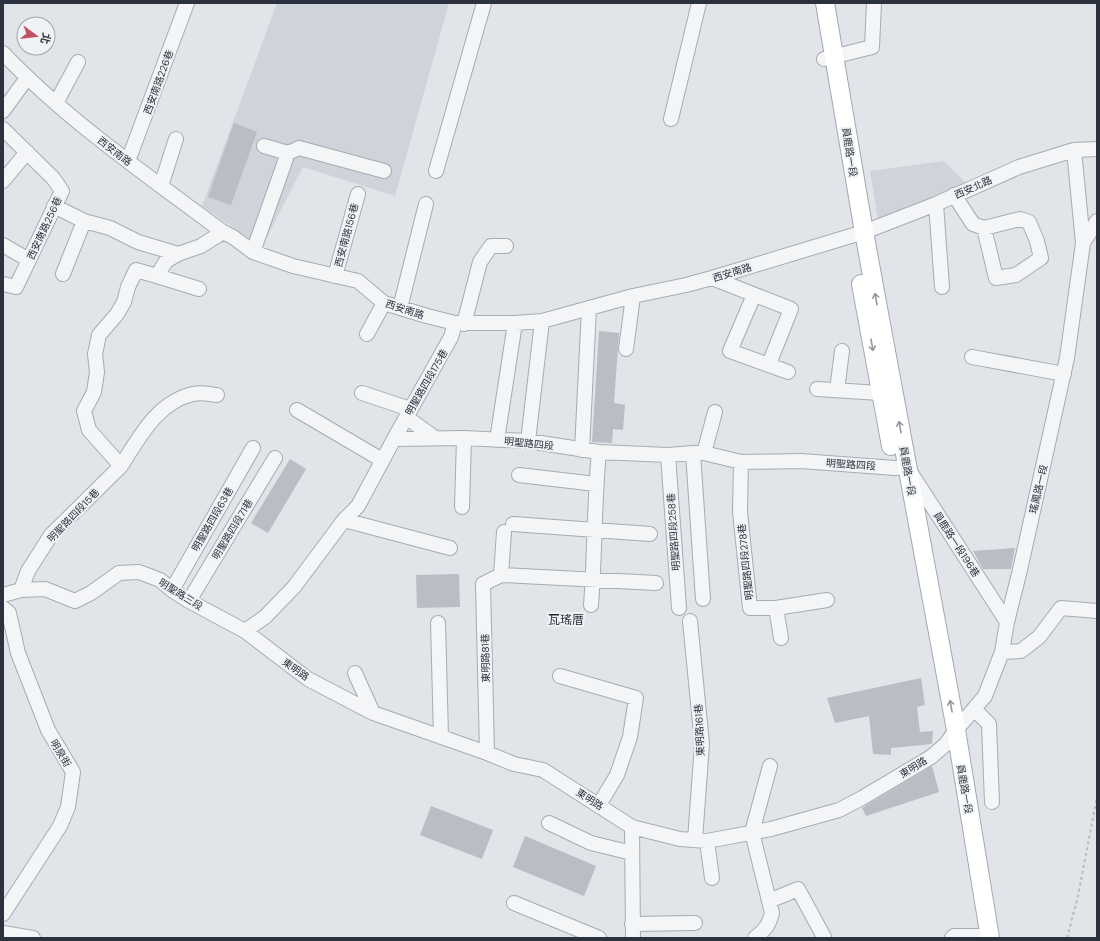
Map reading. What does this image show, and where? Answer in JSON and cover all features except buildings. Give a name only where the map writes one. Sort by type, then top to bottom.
[{"type":"main road","name":"員鹿路一段","points":[[815,3],[829,57]]},
{"type":"main road","name":"員鹿路一段","points":[[825,3],[829,57],[858,233],[951,737],[983,937]]},
{"type":"main road","name":"員鹿路一段","points":[[858,233],[880,393],[901,467]]},
{"type":"street","name":"西安南路226巷","points":[[128,161],[187,3]]},
{"type":"street","points":[[436,171],[484,3]]},
{"type":"street","points":[[671,119],[699,3]]},
{"type":"street","points":[[829,57],[872,47],[874,3]]},
{"type":"street","name":"西安南路","points":[[3,53],[27,78],[128,161],[223,232],[233,237],[253,252],[293,266],[358,281],[384,303],[459,323],[515,323],[542,321],[633,296],[712,278],[858,233]]},
{"type":"street","points":[[56,103],[78,62]]},
{"type":"street","points":[[3,111],[27,78]]},
{"type":"street","name":"西安南路256巷","points":[[3,129],[53,178],[62,191],[16,287],[3,284]]},
{"type":"street","points":[[161,186],[176,139]]},
{"type":"street","points":[[264,146],[288,153],[298,148],[384,171]]},
{"type":"street","name":"西安北路","points":[[858,233],[936,204],[1018,166],[1074,150],[1097,149]]},
{"type":"street","points":[[1074,150],[1083,243]]},
{"type":"street","points":[[3,181],[27,152]]},
{"type":"street","points":[[253,252],[288,153]]},
{"type":"street","name":"西安南路156巷","points":[[335,276],[358,194]]},
{"type":"street","points":[[954,195],[973,224],[984,228],[1020,219],[1030,222],[1041,258],[1016,275],[996,278],[984,228]]},
{"type":"street","points":[[400,308],[426,204]]},
{"type":"street","points":[[936,204],[942,287]]},
{"type":"street","points":[[54,206],[84,221],[110,228],[138,242],[178,254]]},
{"type":"street","points":[[63,274],[84,221]]},
{"type":"street","name":"瑤鳳路一段","points":[[951,737],[985,696],[1002,652],[1007,622],[1064,374],[1083,243],[1097,221]]},
{"type":"street","points":[[157,276],[166,260],[201,246],[223,232]]},
{"type":"street","points":[[3,246],[29,260]]},
{"type":"street","name":"明聖路四段175巷","points":[[394,439],[459,323],[480,262],[490,246],[506,246]]},
{"type":"street","points":[[120,466],[89,430],[84,411],[94,392],[97,372],[94,354],[99,335],[117,314],[124,302],[128,287],[136,270],[199,289]]},
{"type":"street","points":[[712,278],[791,309],[769,364]]},
{"type":"street","points":[[754,295],[730,351],[788,372]]},
{"type":"street","points":[[626,349],[633,296]]},
{"type":"street","points":[[367,334],[384,303]]},
{"type":"street","points":[[582,450],[589,308]]},
{"type":"street","points":[[528,440],[542,321]]},
{"type":"street","points":[[497,440],[515,323]]},
{"type":"street","points":[[837,390],[842,351]]},
{"type":"street","points":[[972,357],[1064,374]]},
{"type":"street","points":[[817,389],[880,393]]},
{"type":"street","name":"明聖路四段15巷","points":[[21,590],[28,571],[51,535],[120,466],[144,430],[155,417],[167,406],[193,394],[204,393],[217,395]]},
{"type":"street","points":[[362,393],[408,413],[435,438]]},
{"type":"street","points":[[297,410],[382,460]]},
{"type":"street","points":[[703,599],[699,453],[715,412]]},
{"type":"street","points":[[462,508],[464,438]]},
{"type":"street","name":"明聖路四段","points":[[394,439],[464,438],[528,440],[599,452],[668,455],[699,453],[741,462],[801,461],[901,467]]},
{"type":"street","points":[[245,630],[265,617],[294,587],[344,520],[358,506],[394,439]]},
{"type":"street","name":"明聖路四段63巷","points":[[172,590],[253,448]]},
{"type":"street","points":[[591,605],[596,484],[599,452]]},
{"type":"street","name":"明聖路四段258巷","points":[[668,455],[679,608]]},
{"type":"street","name":"明聖路四段71巷","points":[[189,601],[275,458]]},
{"type":"street","name":"明聖路四段278巷","points":[[741,462],[740,512],[750,608],[776,608],[827,600]]},
{"type":"street","name":"員鹿路一段196巷","points":[[901,467],[1007,622]]},
{"type":"street","points":[[519,475],[596,484]]},
{"type":"street","points":[[344,520],[450,548]]},
{"type":"street","points":[[650,534],[595,530],[508,528],[501,575],[656,583]]},
{"type":"street","name":"明聖路三段","points":[[3,597],[21,590],[45,589],[75,600],[91,593],[118,573],[139,572],[160,580],[189,601],[245,630]]},
{"type":"street","name":"東明路81巷","points":[[487,753],[483,584],[501,575]]},
{"type":"street","name":"明泉街","points":[[3,597],[9,613],[18,653],[48,730],[73,772],[68,807],[60,826],[3,914]]},
{"type":"street","points":[[776,608],[781,638]]},
{"type":"street","points":[[1002,652],[1020,651],[1039,637],[1061,608],[1097,611]]},
{"type":"street","name":"東明路161巷","points":[[690,621],[702,744],[701,840],[712,878]]},
{"type":"street","points":[[438,624],[441,737]]},
{"type":"street","name":"東明路","points":[[245,630],[308,679],[373,713],[514,764],[542,770],[632,826],[680,839],[701,840],[771,829],[839,810],[931,757],[951,737]]},
{"type":"street","points":[[355,673],[373,713]]},
{"type":"street","points":[[560,676],[636,698],[630,737],[617,775],[599,805]]},
{"type":"street","points":[[974,709],[989,724],[992,802]]},
{"type":"street","points":[[755,938],[764,931],[769,923],[772,913],[752,832],[770,766]]},
{"type":"street","points":[[549,823],[591,843],[632,853]]},
{"type":"street","points":[[632,826],[633,938]]},
{"type":"street","points":[[769,901],[798,889],[824,937]]},
{"type":"street","points":[[514,903],[599,938]]},
{"type":"street","points":[[632,924],[695,923]]},
{"type":"street","points":[[3,933],[34,938]]},
{"type":"street","points":[[952,938],[954,936],[983,937]]},
{"type":"path","points":[[1067,938],[1078,896],[1097,797]]},
{"type":"shaded area","points":[[277,3],[449,3],[395,196],[303,167],[262,247],[202,206]]},
{"type":"shaded area","points":[[944,161],[966,183],[878,220],[870,171]]},
{"type":"district","name":"瓦瑤厝","points":[[566,620]]}]
